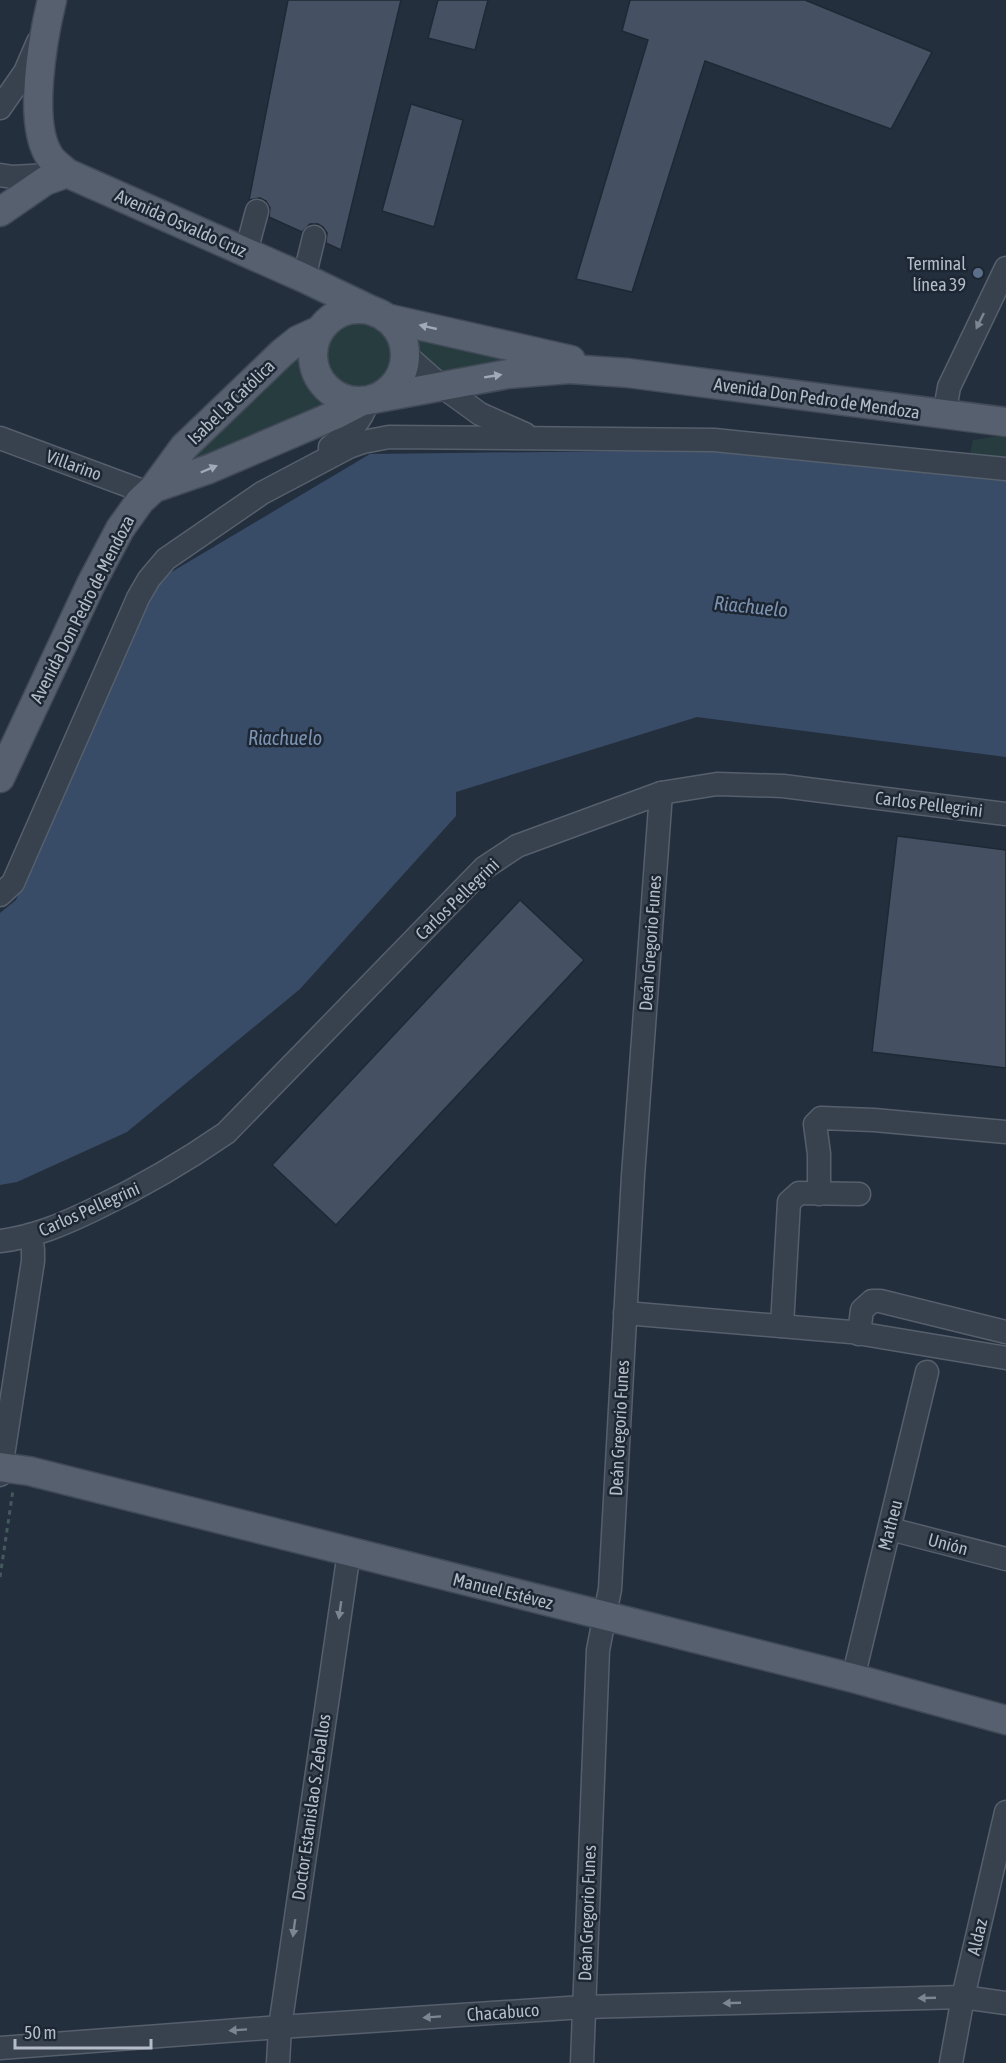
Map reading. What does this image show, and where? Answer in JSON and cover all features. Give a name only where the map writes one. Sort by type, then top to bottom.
[{"type":"main road","points":[[0,212],[45,181],[60,175],[49,156],[39,118],[40,66],[50,9]]},
{"type":"main road","name":"Avenida Osvaldo Cruz","points":[[60,175],[246,252],[381,315]]},
{"type":"main road","name":"Avenida Osvaldo Cruz","points":[[304,278],[320,307],[323,319],[321,329]]},
{"type":"main road","points":[[357,309],[381,315],[400,334],[405,354],[397,382],[382,395],[368,400],[339,396],[321,381],[313,360],[315,344],[321,329],[329,320],[347,311],[357,309]]},
{"type":"main road","name":"Avenida Don Pedro de Mendoza","points":[[381,315],[628,373]]},
{"type":"main road","name":"Isabel la Católica","points":[[151,490],[183,447],[274,360],[293,344],[321,329]]},
{"type":"main road","name":"Avenida Don Pedro de Mendoza","points":[[0,778],[91,584],[128,517],[151,490],[198,474],[368,400],[440,385],[558,369],[628,373],[945,416],[1006,422]]},
{"type":"main road","name":"Manuel Estévez","points":[[0,1470],[29,1471],[853,1678],[1006,1720]]},
{"type":"street","points":[[39,118],[20,100],[4,98],[28,64],[50,9]]},
{"type":"street","name":"Avenida Osvaldo Cruz","points":[[0,175],[13,177],[60,175]]},
{"type":"street","points":[[246,252],[256,211]]},
{"type":"street","points":[[304,278],[320,240]]},
{"type":"street","points":[[945,416],[949,387],[1006,268]]},
{"type":"street","points":[[405,354],[440,385],[480,414],[535,438]]},
{"type":"street","points":[[0,895],[13,883],[138,598],[149,579],[166,560],[347,435],[361,418],[368,400]]},
{"type":"street","name":"Villarino","points":[[0,438],[151,490]]},
{"type":"street","points":[[262,493],[349,447],[376,439],[714,440],[1006,469]]},
{"type":"street","name":"Carlos Pellegrini","points":[[0,1241],[53,1228],[137,1189],[187,1160],[226,1133],[484,868],[517,846],[661,793],[717,784],[783,786],[1006,814]]},
{"type":"street","name":"Deán Gregorio Funes","points":[[582,2063],[598,1650],[610,1589],[625,1313],[661,793]]},
{"type":"street","points":[[819,1194],[819,1155],[814,1133],[815,1124],[821,1118],[874,1120],[1006,1132]]},
{"type":"street","points":[[782,1326],[789,1202],[799,1193],[859,1194]]},
{"type":"street","points":[[0,1470],[33,1261],[30,1235]]},
{"type":"street","points":[[859,1334],[862,1310],[872,1301],[880,1300],[1006,1332]]},
{"type":"street","points":[[625,1313],[859,1334],[1006,1358]]},
{"type":"street","name":"Matheu","points":[[853,1678],[927,1372]]},
{"type":"street","name":"Unión","points":[[890,1529],[1006,1559]]},
{"type":"street","name":"Doctor Estanislao S. Zeballos","points":[[278,2063],[280,2027],[349,1552]]},
{"type":"street","name":"Aldaz","points":[[951,2063],[963,1997],[1006,1812]]},
{"type":"street","name":"Chacabuco","points":[[0,2048],[583,2007],[963,1997],[1006,2003]]},
{"type":"green space","points":[[359,319],[379,325],[389,335],[395,355],[389,375],[379,385],[359,391],[339,385],[329,375],[323,355],[329,335],[339,325]]},
{"type":"green space","points":[[401,326],[552,360],[400,385],[413,355]]},
{"type":"green space","points":[[310,343],[308,369],[321,391],[342,403],[179,470]]},
{"type":"green space","points":[[1006,435],[1006,478],[966,473],[973,440]]},
{"type":"water","name":"Riachuelo","points":[[710,450],[1006,478],[1006,757],[697,717],[456,792],[456,816],[300,989],[127,1132],[17,1182],[0,1185],[0,913],[16,900],[158,580],[370,454]]},
{"type":"building","points":[[288,0],[401,0],[341,250],[326,243],[327,233],[318,224],[310,224],[302,232],[269,217],[270,208],[266,201],[260,198],[249,200]]},
{"type":"building","points":[[438,0],[488,0],[475,50],[428,38]]},
{"type":"building","points":[[630,0],[805,0],[932,52],[891,129],[705,61],[632,292],[576,279],[648,40],[622,31]]},
{"type":"building","points":[[411,104],[463,120],[434,227],[382,211]]},
{"type":"building","points":[[897,836],[1006,850],[1006,1068],[872,1052]]},
{"type":"building","points":[[520,900],[584,960],[336,1225],[272,1165]]},
{"type":"place","name":"Terminal línea 39","points":[[978,273]]}]
